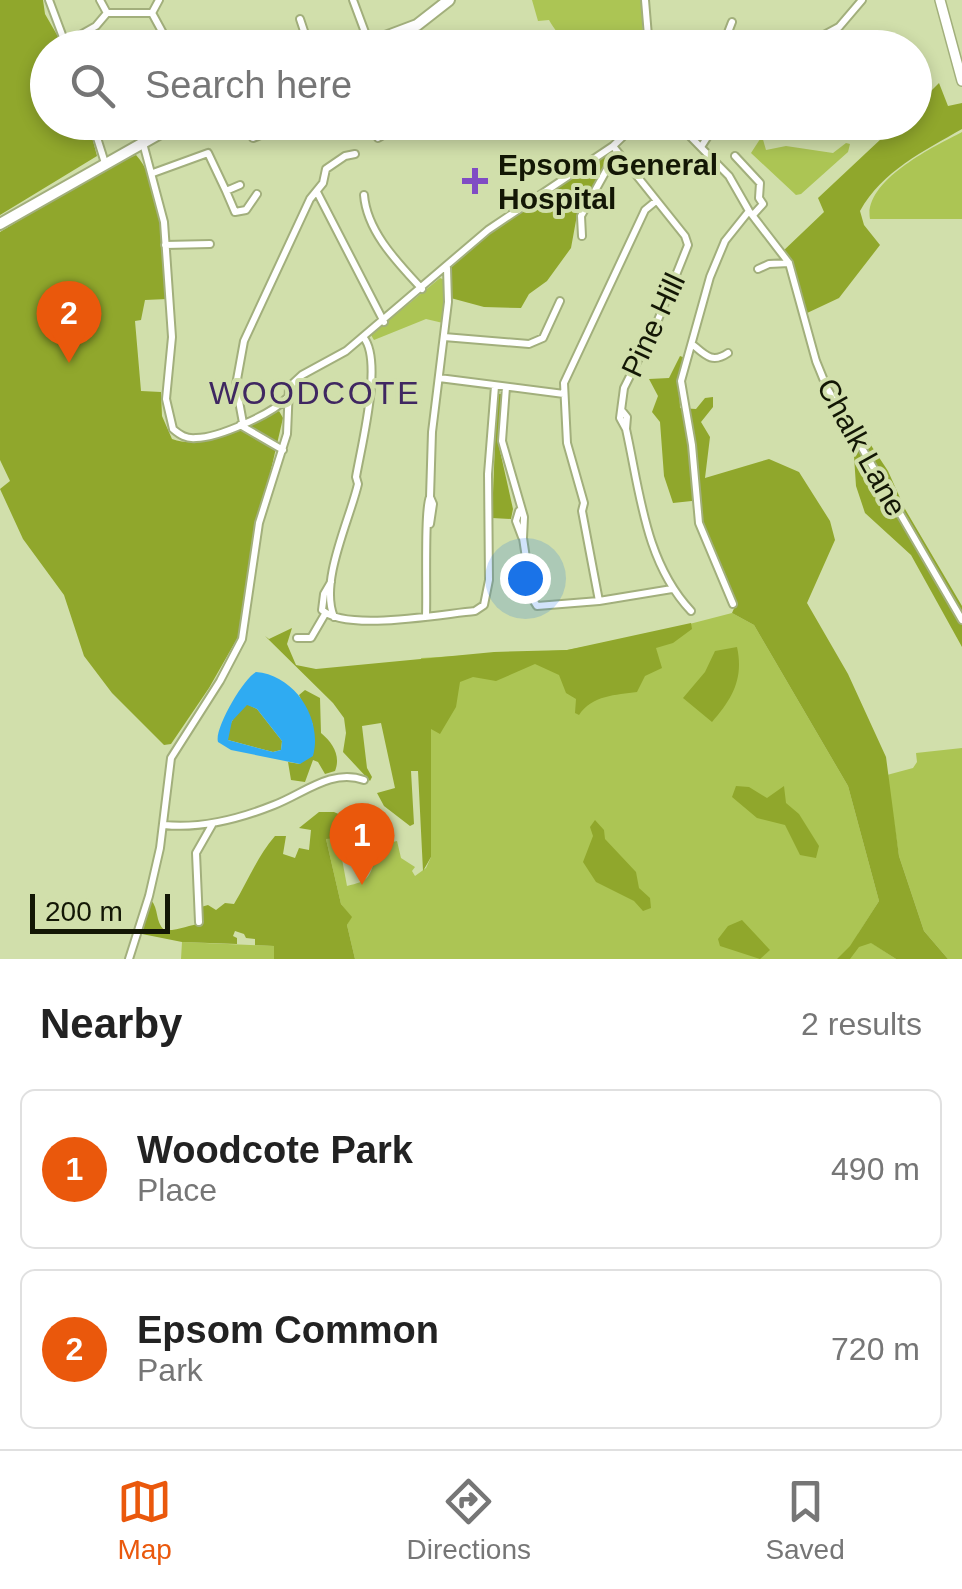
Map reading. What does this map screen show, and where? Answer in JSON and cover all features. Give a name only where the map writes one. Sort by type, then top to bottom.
[{"type":"highway","points":[[404,30],[424,21],[449,0]]},
{"type":"highway","points":[[0,224],[146,140]]},
{"type":"main road","points":[[940,0],[962,81]]},
{"type":"street","points":[[49,0],[61,30]]},
{"type":"street","points":[[100,0],[107,13]]},
{"type":"street","points":[[152,13],[160,0]]},
{"type":"street","points":[[353,0],[364,30]]},
{"type":"street","points":[[645,0],[648,30]]},
{"type":"street","points":[[833,30],[862,0]]},
{"type":"street","points":[[90,30],[107,13],[152,13]]},
{"type":"street","points":[[152,13],[161,30]]},
{"type":"street","points":[[300,19],[304,30]]},
{"type":"street","points":[[730,30],[732,22]]},
{"type":"street","points":[[98,140],[106,163]]},
{"type":"street","points":[[146,140],[164,222],[172,337],[166,399],[173,429],[185,437],[200,438],[272,410],[288,397]]},
{"type":"street","points":[[582,236],[581,216],[622,140]]},
{"type":"street","name":"Chalk Lane","points":[[694,140],[729,176],[789,263],[819,371],[962,620]]},
{"type":"street","points":[[701,147],[705,140]]},
{"type":"street","points":[[129,959],[149,896],[164,825],[171,758],[242,639],[256,538],[282,450],[289,387],[298,377],[364,338],[488,230],[615,148]]},
{"type":"street","name":"Pine Hill","points":[[615,148],[685,236],[687,249],[624,388],[622,411],[627,417],[626,429],[655,555],[672,589],[691,611]]},
{"type":"street","points":[[153,172],[203,153],[210,154],[216,158],[233,210],[238,213],[249,208],[258,194]]},
{"type":"street","points":[[241,424],[236,385],[246,334],[328,167],[355,154]]},
{"type":"street","points":[[733,604],[699,524],[682,381],[710,277],[726,242],[763,204],[760,183],[734,156]]},
{"type":"street","points":[[226,192],[240,185]]},
{"type":"street","points":[[316,192],[384,322]]},
{"type":"street","points":[[364,195],[366,208],[388,250],[422,289]]},
{"type":"street","points":[[599,601],[582,512],[584,503],[568,454],[564,394],[569,368],[608,284],[645,210],[656,201]]},
{"type":"street","points":[[165,245],[210,244]]},
{"type":"street","points":[[758,268],[789,263]]},
{"type":"street","points":[[426,615],[433,504],[432,432],[448,302],[446,267]]},
{"type":"street","points":[[444,337],[536,342],[546,332],[560,300]]},
{"type":"street","points":[[298,638],[311,638],[325,614],[322,604],[352,497],[350,490],[356,477],[369,388],[370,351],[364,338]]},
{"type":"street","points":[[692,344],[712,359],[728,353]]},
{"type":"street","points":[[439,378],[564,394]]},
{"type":"street","points":[[325,614],[367,620],[475,611],[484,605],[488,594],[488,474],[495,386]]},
{"type":"street","points":[[506,387],[502,442],[519,510],[517,530],[523,538],[532,598],[542,608],[672,589]]},
{"type":"street","points":[[241,424],[282,450]]},
{"type":"street","points":[[331,582],[330,607],[335,618]]},
{"type":"street","points":[[164,825],[213,824],[275,805],[322,782],[355,776],[364,780]]},
{"type":"street","points":[[199,922],[196,854],[213,824]]},
{"type":"green space","points":[[0,0],[43,0],[45,14],[54,30],[30,30],[30,140],[93,140],[97,156],[0,215]]},
{"type":"green space","points":[[532,0],[641,0],[643,30],[556,30],[549,20],[538,21]]},
{"type":"green space","points":[[939,83],[948,106],[962,103],[962,129],[905,163],[880,184],[860,211],[864,225],[880,245],[839,298],[805,314],[793,263],[781,253],[824,212],[818,198],[880,140],[932,140],[932,90]]},
{"type":"green space","points":[[962,132],[962,219],[870,219],[877,191],[888,179],[918,156]]},
{"type":"green space","points":[[759,140],[763,140],[766,150],[786,146],[833,153],[850,144],[848,152],[796,195],[751,153]]},
{"type":"green space","points":[[611,151],[614,154],[577,215],[571,248],[521,308],[484,307],[447,297],[449,268],[495,229]]},
{"type":"green space","points":[[136,155],[145,168],[157,203],[167,299],[145,300],[141,320],[135,321],[141,391],[161,392],[162,416],[172,439],[185,442],[227,435],[279,411],[283,418],[254,543],[238,637],[171,744],[164,745],[112,693],[84,656],[64,595],[23,539],[0,489],[10,481],[0,460],[0,232],[103,170]]},
{"type":"green space","points":[[440,278],[445,280],[443,323],[426,319],[374,340],[371,335]]},
{"type":"green space","points":[[680,356],[685,358],[679,381],[680,408],[696,409],[705,398],[713,397],[713,407],[701,422],[710,437],[705,478],[769,459],[799,472],[830,521],[835,540],[807,603],[848,674],[886,757],[899,856],[924,931],[948,959],[896,959],[871,943],[859,947],[850,959],[837,959],[879,901],[848,786],[754,625],[732,613],[736,604],[703,523],[701,500],[673,503],[664,476],[660,422],[652,412],[658,396],[649,379],[669,378]]},
{"type":"green space","points":[[497,394],[502,394],[498,442],[513,509],[511,519],[492,518]]},
{"type":"green space","points":[[843,403],[888,471],[905,509],[962,606],[962,647],[911,555],[865,513],[856,486],[854,456],[841,436],[837,415]]},
{"type":"green space","points":[[732,613],[754,625],[848,786],[879,901],[858,934],[896,959],[355,959],[347,925],[351,917],[341,904],[326,839],[343,837],[347,844],[369,840],[363,853],[342,859],[347,886],[364,881],[369,875],[378,858],[376,846],[397,841],[401,858],[415,867],[415,876],[426,868],[431,857],[430,728],[421,658],[567,650]]},
{"type":"green space","points":[[691,623],[692,629],[673,643],[656,648],[662,668],[645,676],[637,692],[598,700],[579,715],[575,713],[576,699],[566,693],[559,675],[535,664],[496,681],[473,677],[460,682],[456,707],[440,734],[431,729],[431,857],[423,871],[418,771],[411,771],[414,824],[410,826],[384,806],[377,793],[395,788],[381,723],[362,726],[370,781],[343,752],[344,718],[265,636],[269,639],[292,628],[287,644],[296,665],[316,669],[494,652],[567,650]]},
{"type":"green space","points":[[737,647],[739,669],[735,688],[712,722],[683,698],[705,672],[715,651]]},
{"type":"green space","points":[[305,690],[320,698],[321,733],[332,745],[337,760],[335,771],[325,774],[313,760],[305,782],[291,780],[288,762],[300,764],[313,725],[299,695]]},
{"type":"green space","points":[[247,704],[257,709],[282,741],[281,750],[273,752],[228,740],[233,719]]},
{"type":"green space","points":[[962,748],[962,959],[948,959],[924,931],[899,856],[887,775],[913,768],[916,753]]},
{"type":"green space","points":[[736,786],[749,787],[767,798],[784,786],[786,803],[799,814],[819,846],[816,858],[800,855],[785,825],[757,818],[732,797]]},
{"type":"green space","points":[[319,812],[334,812],[371,828],[369,840],[346,844],[343,838],[326,839],[341,904],[352,917],[347,925],[355,959],[274,959],[274,946],[255,945],[255,939],[235,931],[237,944],[182,942],[142,934],[151,900],[164,930],[203,923],[201,907],[208,905],[216,910],[225,903],[234,904],[275,836],[286,836],[283,854],[295,858],[299,848],[309,850],[311,830],[299,828]]},
{"type":"green space","points":[[595,820],[604,830],[605,839],[636,872],[639,888],[650,898],[651,908],[643,911],[634,901],[596,882],[583,862]]},
{"type":"green space","points":[[742,920],[770,950],[760,959],[720,946],[718,939],[728,926]]},
{"type":"green space","points":[[182,942],[275,946],[274,959],[181,959]]},
{"type":"water","points":[[256,672],[283,681],[303,701],[314,728],[313,756],[300,764],[231,750],[218,742],[225,716]],"holes":[[[247,705],[257,709],[282,741],[281,750],[273,752],[228,740],[232,721]]]},
{"type":"place","name":"Epsom General Hospital","points":[[475,181]]},
{"type":"place","name":"Epsom Common","points":[[69,363]]},
{"type":"place","name":"Woodcote Park","points":[[362,885]]},
{"type":"district","name":"WOODCOTE","points":[[315,393]]}]
